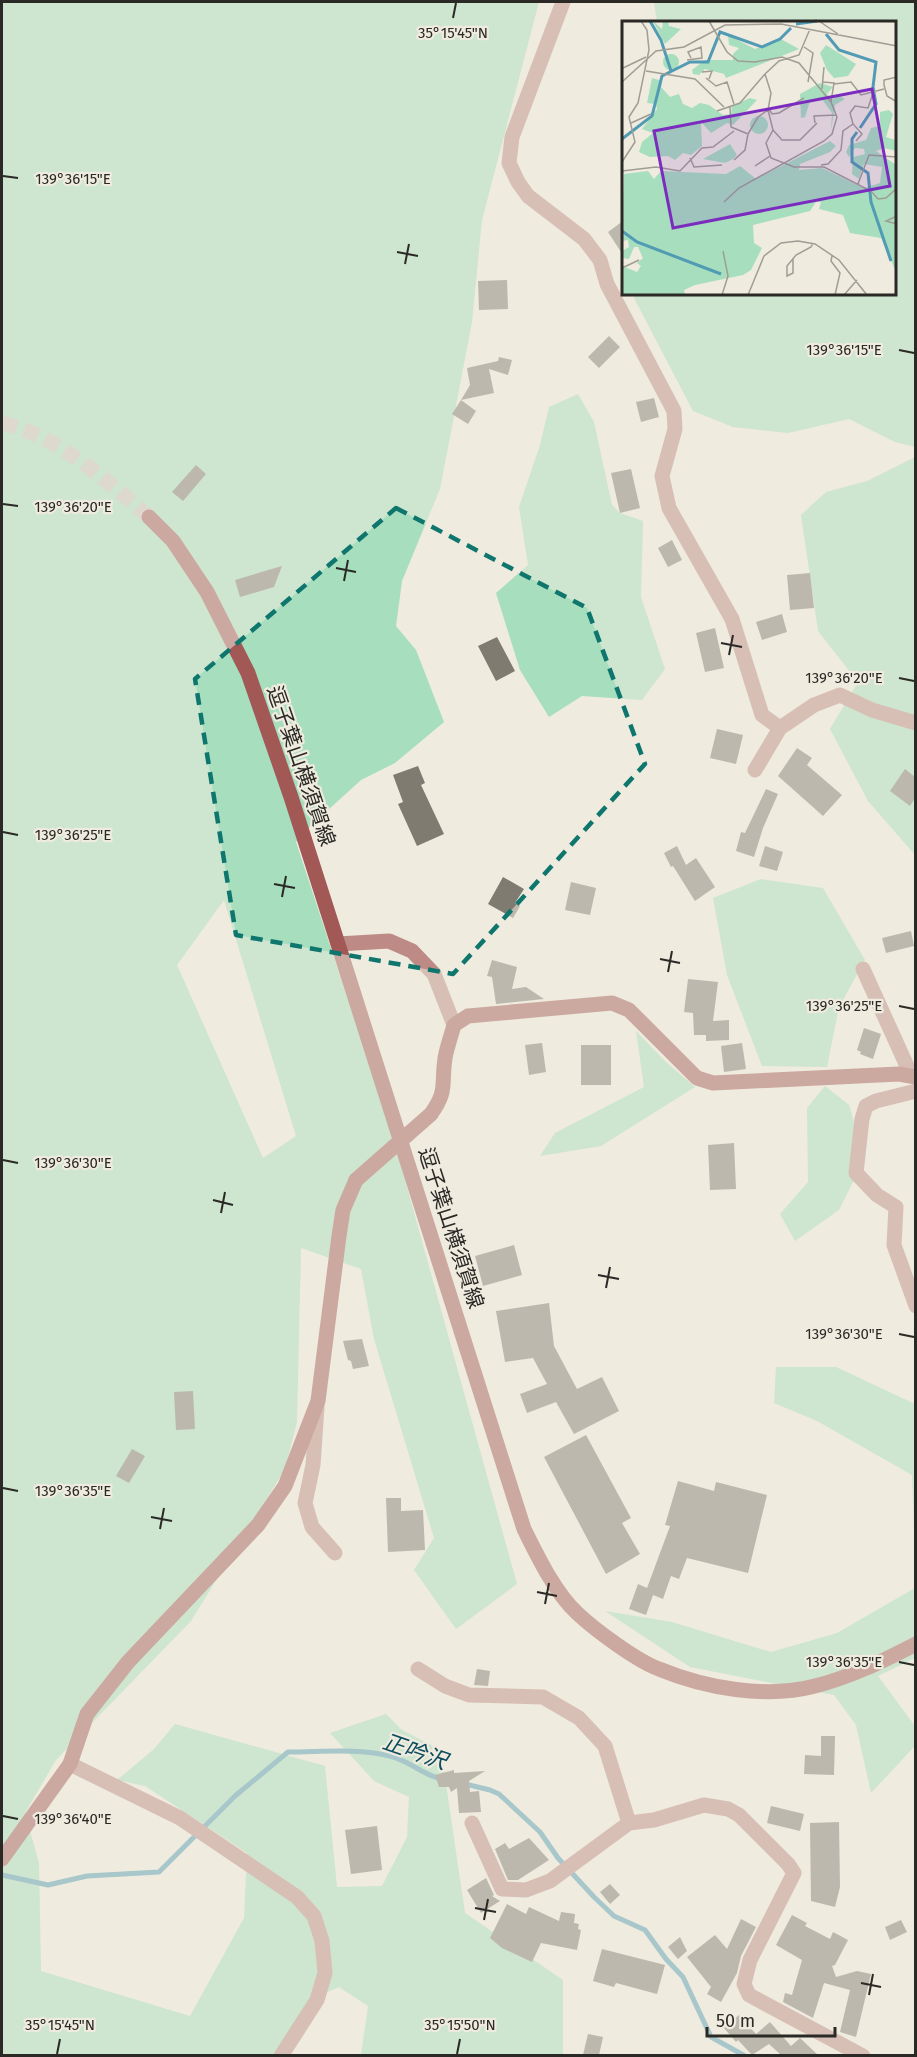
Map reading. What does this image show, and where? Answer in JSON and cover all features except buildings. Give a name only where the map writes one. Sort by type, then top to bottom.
[{"type":"main road","name":"逗子葉山横須賀線","points":[[149,517],[173,541],[207,592],[248,673],[291,797],[524,1529],[546,1573],[575,1612],[620,1646],[658,1669],[722,1688],[772,1692],[813,1687],[871,1667],[915,1644]]},
{"type":"main road","points":[[2,1859],[70,1764],[87,1714],[128,1662],[258,1525],[285,1486],[318,1401],[343,1210],[356,1180],[431,1114],[441,1100],[445,1059],[454,1025],[468,1016],[612,1003],[629,1010],[697,1078],[713,1083],[899,1074],[913,1076]]},
{"type":"street","points":[[563,2],[512,137],[509,163],[528,196],[584,239],[600,260],[608,284],[674,411],[675,429],[662,477],[669,508],[732,619],[762,715],[780,728]]},
{"type":"street","points":[[755,770],[780,728],[814,705],[840,695],[872,710],[915,723]]},
{"type":"street","points":[[338,944],[388,940],[412,951],[434,974],[454,1025]]},
{"type":"street","points":[[863,969],[913,1076]]},
{"type":"street","points":[[915,1091],[876,1101],[866,1106],[862,1119],[856,1173],[877,1195],[896,1207],[894,1245],[915,1306]]},
{"type":"street","points":[[318,1401],[313,1465],[305,1503],[312,1527],[335,1553]]},
{"type":"street","points":[[418,1669],[445,1686],[470,1695],[543,1697],[579,1718],[605,1746],[629,1823]]},
{"type":"street","points":[[70,1764],[180,1818],[297,1897],[314,1916],[322,1941],[326,1973],[317,2000],[281,2055]]},
{"type":"street","points":[[472,1823],[502,1889],[526,1890],[550,1881],[629,1823],[654,1820],[704,1805],[728,1809],[739,1815],[788,1864],[794,1873],[750,1960],[744,1984],[749,1995],[863,2055]]},
{"type":"highlighted area","points":[[396,508],[587,608],[645,764],[453,974],[236,935],[195,679]]},
{"type":"green space","points":[[2,2],[539,2],[482,220],[472,322],[440,489],[402,581],[396,626],[416,650],[444,722],[395,763],[361,780],[296,842],[394,1140],[517,1584],[456,1629],[414,1570],[434,1538],[374,1339],[361,1269],[301,1248],[297,1422],[285,1469],[191,1621],[56,1760],[25,1813],[39,1863],[41,1971],[190,2016],[244,1918],[247,1853],[145,1786],[117,1780],[153,1750],[175,1724],[325,1766],[337,1887],[382,1886],[407,1837],[409,1797],[374,1781],[330,1733],[386,1714],[402,1730],[441,1750],[465,1913],[563,1980],[563,2055],[361,2055],[368,2006],[339,1987],[318,1996],[274,2055],[2,2056]],"holes":[[[224,900],[296,1136],[263,1158],[177,965]]]},
{"type":"green space","points":[[654,2],[915,2],[915,447],[895,442],[849,419],[788,433],[733,427],[693,411],[634,298],[634,296],[896,296],[896,21],[657,21]]},
{"type":"green space","points":[[578,394],[594,422],[612,505],[620,513],[643,521],[641,597],[665,669],[642,700],[582,696],[549,717],[520,670],[496,593],[528,565],[519,507],[540,445],[549,407]]},
{"type":"green space","points":[[915,457],[915,855],[868,801],[830,729],[858,682],[818,631],[801,515],[826,492],[867,481]]},
{"type":"green space","points":[[761,879],[823,888],[865,960],[839,1007],[827,1067],[762,1066],[727,975],[713,898]]},
{"type":"green space","points":[[636,1031],[666,1062],[695,1087],[601,1146],[540,1156],[555,1133],[644,1087]]},
{"type":"green space","points":[[825,1086],[849,1105],[865,1158],[839,1210],[795,1241],[780,1214],[808,1182],[807,1108]]},
{"type":"green space","points":[[776,1367],[836,1367],[915,1404],[915,1556],[912,1475],[817,1421],[774,1403]]},
{"type":"green space","points":[[915,1588],[915,1658],[878,1676],[915,1726],[915,1746],[871,1793],[856,1725],[834,1695],[690,1667],[605,1611],[672,1622],[771,1652],[837,1633]]},
{"type":"waterway","name":"正吟沢","points":[[2,1875],[48,1885],[87,1876],[159,1872],[235,1796],[288,1752],[352,1751],[378,1754],[397,1758],[441,1779]]},
{"type":"waterway","name":"正吟沢","points":[[465,1784],[499,1794],[540,1832],[558,1858],[614,1916],[645,1930],[666,1959],[683,1977],[711,2037],[745,2056]]},
{"type":"tunnel","points":[[2,423],[43,438],[62,449],[98,474],[149,517]]}]
